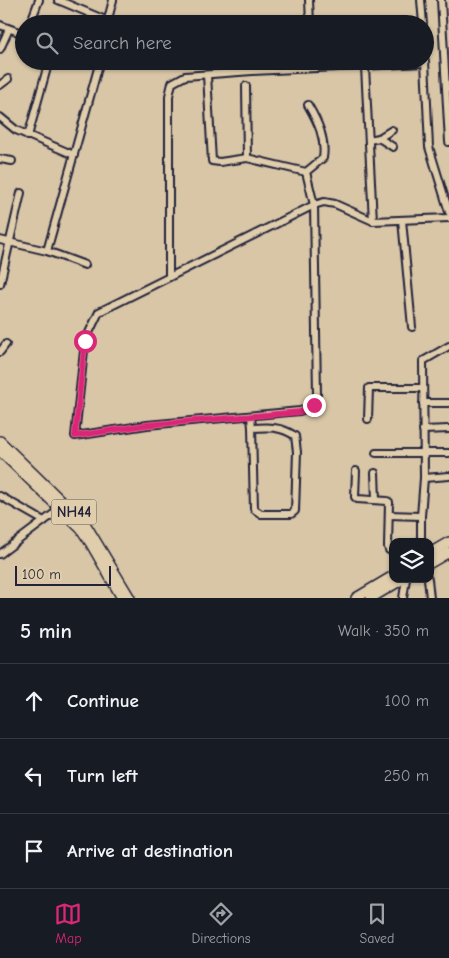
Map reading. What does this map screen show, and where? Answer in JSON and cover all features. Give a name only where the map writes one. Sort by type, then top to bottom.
[{"type":"highway","name":"NH44","points":[[0,441],[86,525],[130,598]]},
{"type":"highway","name":"NH44","points":[[0,451],[86,537],[122,598]]},
{"type":"highway","points":[[434,551],[449,542]]},
{"type":"highway","points":[[434,561],[447,556]]},
{"type":"highway","points":[[356,598],[389,578]]},
{"type":"highway","points":[[374,597],[397,583]]},
{"type":"street","points":[[33,15],[39,0]]},
{"type":"street","points":[[58,0],[91,15]]},
{"type":"street","points":[[109,15],[113,0]]},
{"type":"street","points":[[309,0],[310,15]]},
{"type":"street","points":[[421,0],[422,15]]},
{"type":"street","points":[[441,0],[449,142]]},
{"type":"street","points":[[0,25],[15,31]]},
{"type":"street","points":[[0,49],[9,29]]},
{"type":"street","points":[[28,136],[47,70]]},
{"type":"street","points":[[47,251],[98,70]]},
{"type":"street","points":[[169,277],[169,96],[172,83],[185,76],[255,70]]},
{"type":"street","points":[[365,70],[372,220]]},
{"type":"street","points":[[425,70],[429,147],[449,212]]},
{"type":"street","points":[[208,75],[212,161],[220,162],[247,158],[306,172]]},
{"type":"street","points":[[0,85],[8,79]]},
{"type":"street","points":[[246,86],[247,158]]},
{"type":"street","points":[[306,172],[323,158],[325,148],[322,133],[308,105]]},
{"type":"street","points":[[0,117],[16,130],[74,155]]},
{"type":"street","points":[[369,140],[379,138],[392,130]]},
{"type":"street","points":[[379,138],[393,147]]},
{"type":"street","points":[[0,159],[12,161]]},
{"type":"street","points":[[306,172],[314,205],[317,394],[314,405],[300,412],[146,425],[75,436],[85,341],[98,312],[314,205],[324,202],[335,204],[372,220],[449,218]]},
{"type":"street","points":[[0,284],[21,193]]},
{"type":"street","points":[[402,220],[412,327]]},
{"type":"street","points":[[0,240],[47,251],[85,265]]},
{"type":"street","points":[[0,352],[6,344]]},
{"type":"street","points":[[421,538],[420,516],[424,478],[422,430],[423,361],[449,346]]},
{"type":"street","points":[[368,419],[370,388],[423,388]]},
{"type":"street","points":[[423,403],[449,403]]},
{"type":"street","points":[[251,416],[254,509],[260,514],[291,514],[295,511],[297,452],[295,436],[273,427],[252,428]]},
{"type":"street","points":[[422,430],[449,429]]},
{"type":"street","points":[[376,453],[449,453]]},
{"type":"street","points":[[356,470],[355,497],[357,499],[388,500],[389,502],[389,550]]},
{"type":"street","points":[[375,473],[376,500]]},
{"type":"street","points":[[424,478],[449,476]]},
{"type":"street","points":[[0,496],[44,521]]},
{"type":"street","points":[[0,554],[60,509]]},
{"type":"street","points":[[389,515],[420,516]]},
{"type":"street","points":[[403,598],[404,583]]},
{"type":"street","points":[[428,583],[430,598]]},
{"type":"route","points":[[85,341],[75,436],[146,425],[300,412],[314,405]]}]
